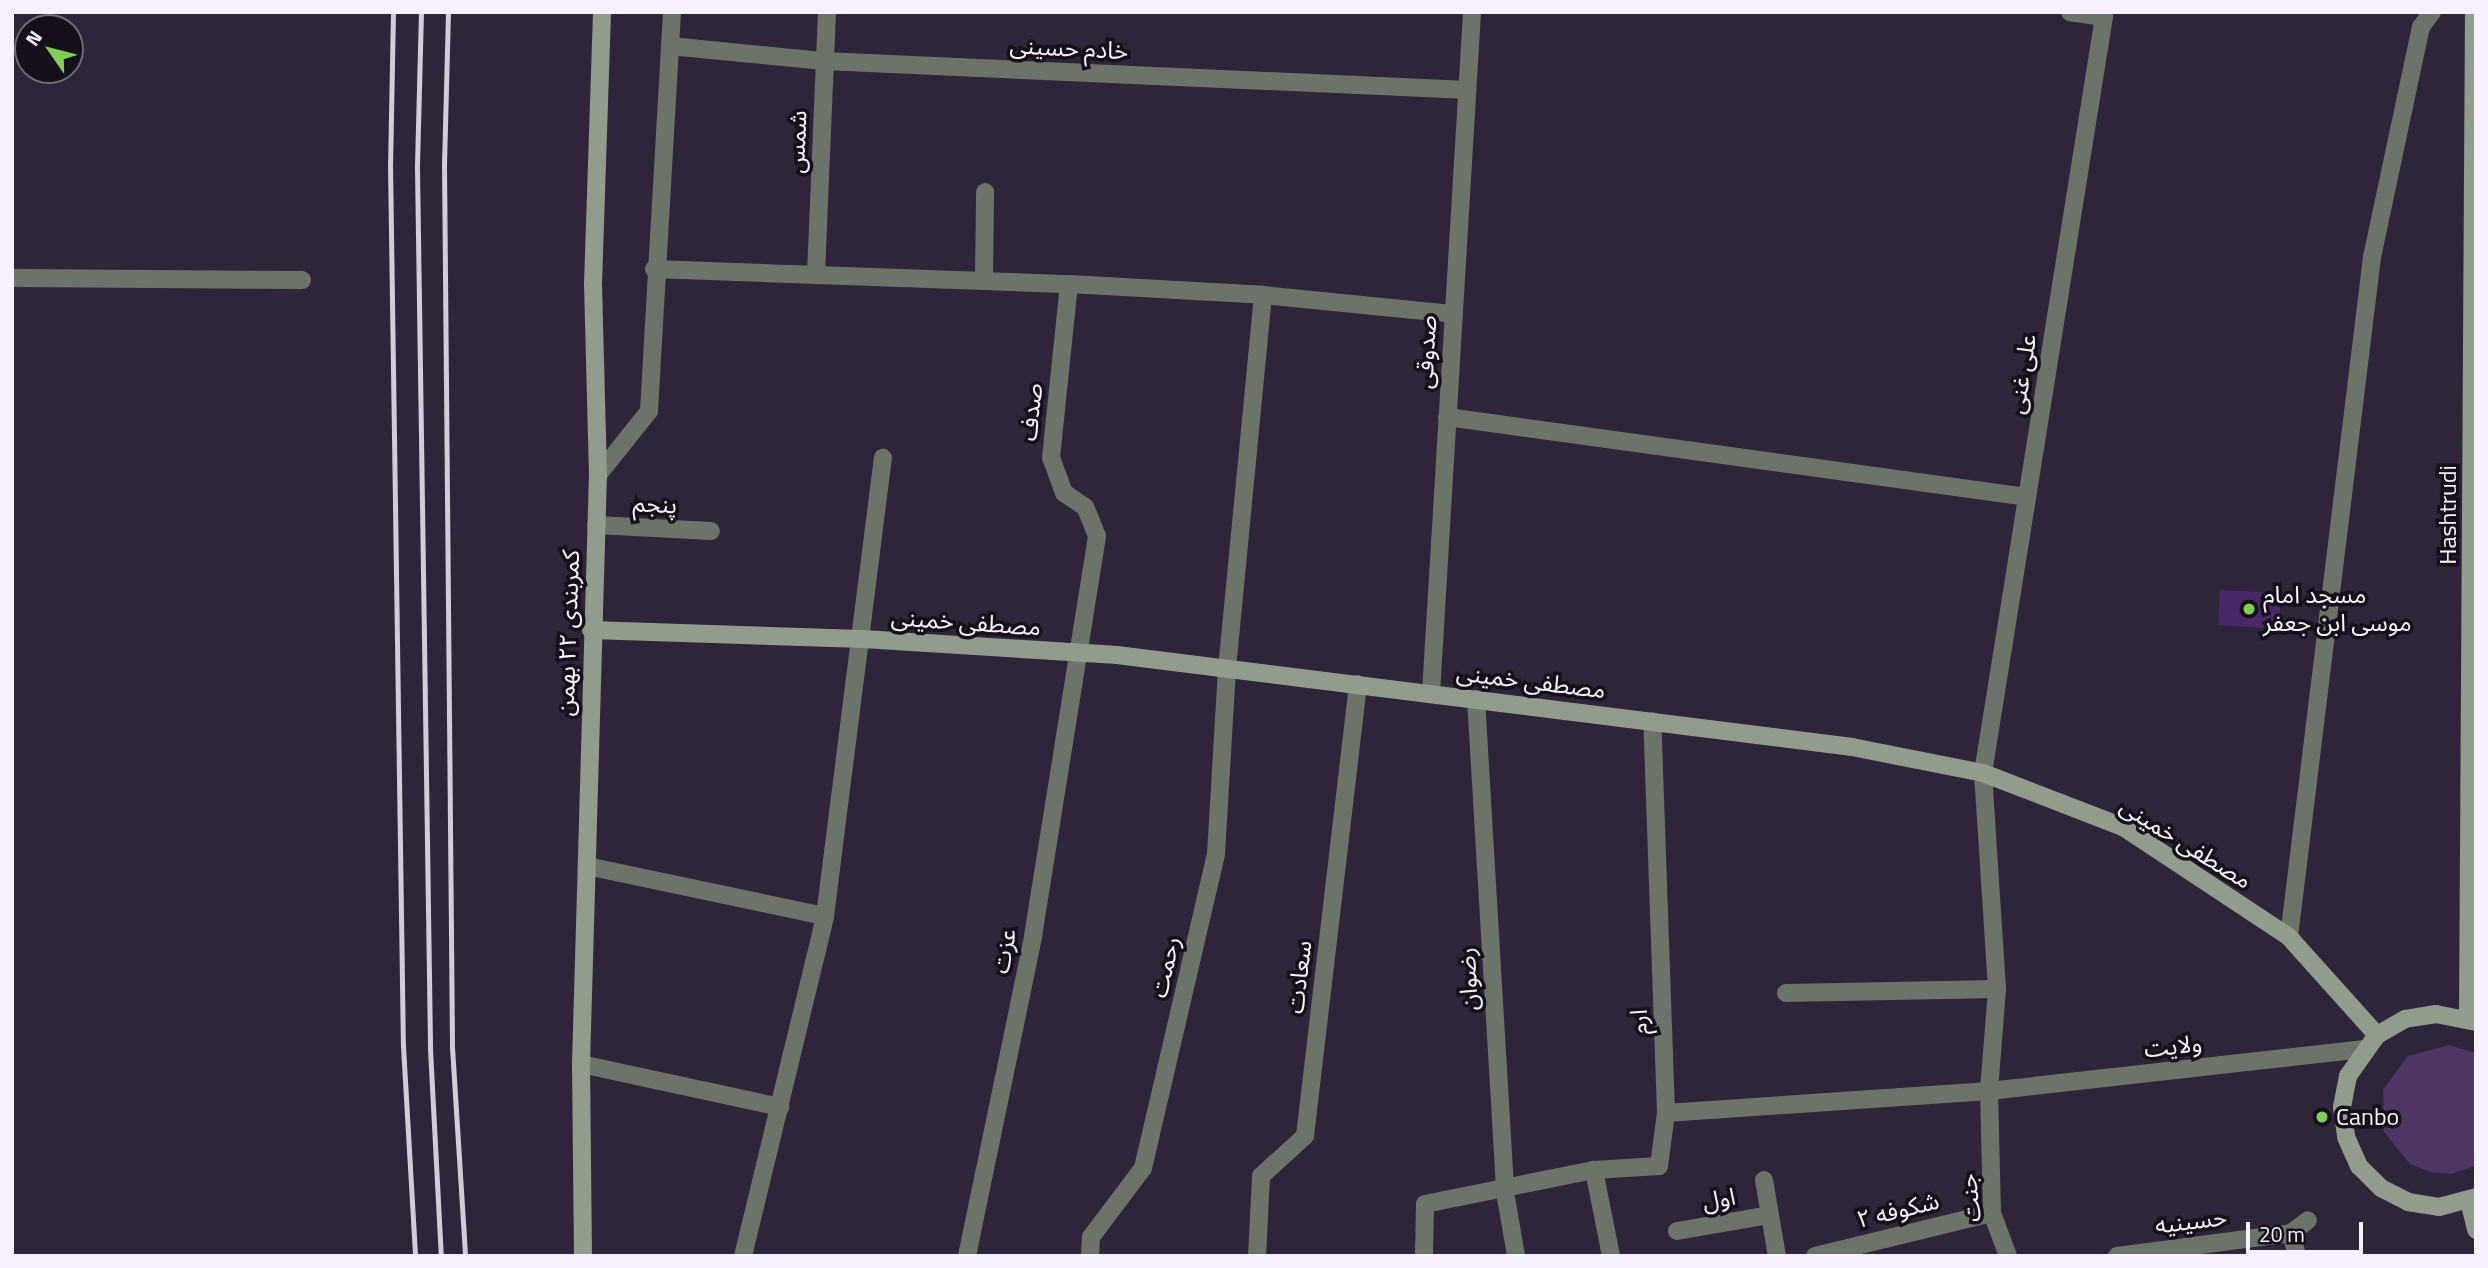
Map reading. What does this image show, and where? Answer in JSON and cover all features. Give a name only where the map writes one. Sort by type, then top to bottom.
[{"type":"street","name":"کمربندی ۲۲ بهمن","points":[[583,1256],[581,1064],[591,631],[598,475],[593,284],[602,12]]},
{"type":"street","points":[[598,475],[649,411],[654,269],[672,12]]},
{"type":"street","name":"شمس","points":[[817,274],[827,12]]},
{"type":"street","name":"صدوقی","points":[[1431,693],[1472,12]]},
{"type":"street","name":"علی غنی","points":[[1997,989],[1983,773],[2104,17],[2070,12]]},
{"type":"street","points":[[2288,937],[2372,257],[2421,27],[2432,12]]},
{"type":"street","name":"Hashtrudi","points":[[2472,1020],[2475,391],[2473,12]]},
{"type":"street","name":"خادم حسینی","points":[[670,46],[824,61],[1467,90]]},
{"type":"street","points":[[984,279],[985,192]]},
{"type":"street","points":[[654,269],[984,279],[1263,295],[1452,314]]},
{"type":"street","points":[[12,278],[302,280]]},
{"type":"street","name":"صدف","points":[[1069,284],[1051,458],[1064,493],[1085,508],[1097,536],[1079,654]]},
{"type":"street","name":"رحمت","points":[[1090,1256],[1091,1237],[1143,1168],[1216,853],[1227,669],[1263,295]]},
{"type":"street","points":[[1447,417],[2027,497]]},
{"type":"street","points":[[743,1256],[825,916],[863,639],[883,458]]},
{"type":"street","name":"پنجم","points":[[596,525],[711,531]]},
{"type":"street","name":"مصطفی خمینی","points":[[591,631],[863,639],[1079,654],[1227,669],[1852,747],[1983,773],[2123,828],[2288,937],[2377,1035]]},
{"type":"street","name":"عزت","points":[[967,1256],[1033,936],[1079,654]]},
{"type":"street","name":"سعادت","points":[[1257,1256],[1261,1176],[1305,1136],[1357,684]]},
{"type":"street","name":"رضوان","points":[[1476,699],[1505,1192],[1516,1256]]},
{"type":"street","name":"ارم","points":[[1594,1170],[1659,1166],[1667,1113],[1652,721]]},
{"type":"street","points":[[587,866],[825,916]]},
{"type":"street","points":[[1786,993],[1997,989]]},
{"type":"street","name":"جنت","points":[[1997,989],[1989,1091],[1992,1213],[2008,1256]]},
{"type":"street","points":[[2472,1020],[2436,1014],[2415,1017],[2377,1035],[2363,1049],[2348,1076],[2342,1107],[2346,1138],[2359,1166],[2381,1188],[2408,1202],[2439,1207],[2473,1199],[2476,1230]]},
{"type":"street","name":"ولایت","points":[[1667,1113],[1989,1091],[2363,1049]]},
{"type":"street","points":[[581,1064],[780,1107]]},
{"type":"street","points":[[1424,1256],[1425,1205],[1505,1192],[1594,1170],[1611,1256]]},
{"type":"street","points":[[1764,1180],[1777,1256]]},
{"type":"street","name":"شکوفه ۲","points":[[1815,1256],[1992,1213]]},
{"type":"street","name":"اول","points":[[1677,1231],[1770,1214]]},
{"type":"street","name":"حسینیه","points":[[2117,1256],[2291,1233],[2308,1220]]},
{"type":"street","points":[[2291,1233],[2297,1256]]},
{"type":"shaded area","points":[[2449,1045],[2476,1053],[2476,1166],[2451,1174],[2430,1172],[2410,1164],[2384,1132],[2383,1090],[2408,1056]]},
{"type":"building","name":"مسجد امام موسی ابن جعفر","points":[[2220,590],[2281,593],[2279,629],[2218,625]]},
{"type":"railway","points":[[393,12],[390,164],[403,1046],[415,1256]]},
{"type":"railway","points":[[421,12],[417,168],[430,1049],[441,1256]]},
{"type":"railway","points":[[448,12],[444,164],[452,1047],[465,1256]]},
{"type":"place","name":"مسجد امام موسی ابن جعفر","points":[[2249,609]]},
{"type":"place","name":"Canbo","points":[[2322,1117]]}]
